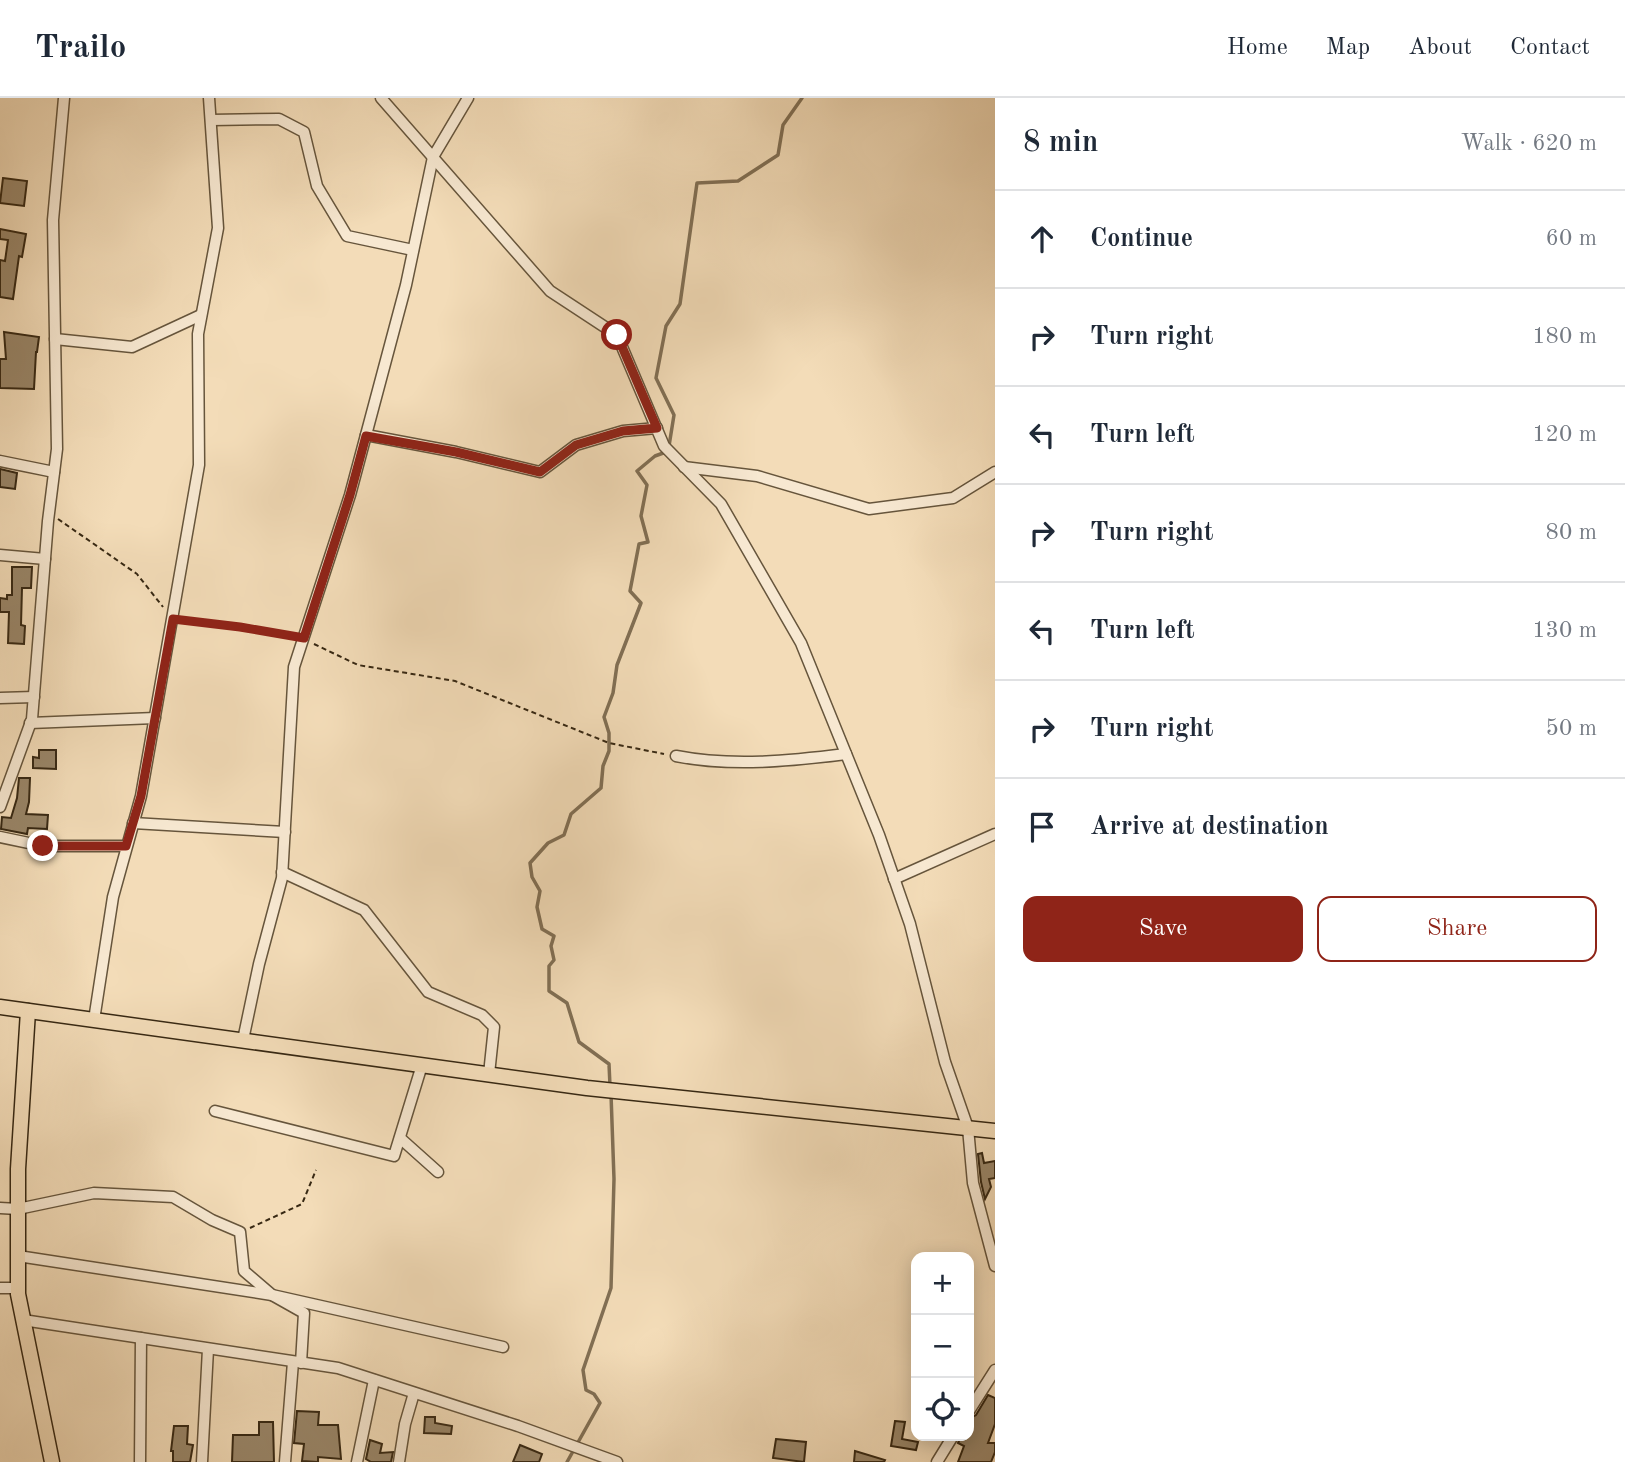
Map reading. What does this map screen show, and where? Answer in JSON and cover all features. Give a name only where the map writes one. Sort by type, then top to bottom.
[{"type":"main road","points":[[0,1007],[528,1080],[995,1131]]},
{"type":"main road","points":[[28,1011],[18,1169],[18,1288],[52,1462]]},
{"type":"street","points":[[0,807],[30,723],[57,449],[53,220],[64,98]]},
{"type":"street","points":[[94,1020],[113,897],[141,796],[199,465],[198,334],[218,228],[209,98]]},
{"type":"street","points":[[381,98],[550,291],[617,335],[664,446],[721,504],[801,643],[910,924],[945,1062],[968,1128],[973,1183],[995,1266]]},
{"type":"street","points":[[243,1040],[282,872],[294,667],[350,495],[413,250],[433,157],[468,98]]},
{"type":"street","points":[[211,120],[279,119],[304,132],[317,186],[347,236],[413,250]]},
{"type":"street","points":[[55,339],[132,348],[201,315]]},
{"type":"street","points":[[366,436],[456,452],[540,472],[576,445],[623,431],[657,428]]},
{"type":"street","points":[[0,461],[54,472]]},
{"type":"street","points":[[684,467],[757,477],[869,509],[953,498],[995,472]]},
{"type":"street","points":[[0,555],[45,559]]},
{"type":"street","points":[[0,698],[34,697]]},
{"type":"street","points":[[30,723],[155,718]]},
{"type":"street","points":[[676,756],[697,760],[783,761],[846,754]]},
{"type":"street","points":[[133,823],[285,832]]},
{"type":"street","points":[[894,879],[995,834]]},
{"type":"street","points":[[0,837],[43,846],[126,846]]},
{"type":"street","points":[[282,872],[364,910],[428,992],[482,1015],[494,1027],[489,1074]]},
{"type":"street","points":[[215,1111],[394,1156],[422,1065]]},
{"type":"street","points":[[400,1138],[438,1172]]},
{"type":"street","points":[[0,1208],[18,1209],[94,1193],[173,1197],[212,1220],[240,1232],[244,1271],[272,1295],[304,1314],[285,1462]]},
{"type":"street","points":[[18,1256],[272,1295],[503,1347]]},
{"type":"street","points":[[0,1288],[18,1288]]},
{"type":"street","points":[[23,1320],[338,1368],[615,1461]]},
{"type":"street","points":[[140,1462],[141,1338]]},
{"type":"street","points":[[202,1462],[208,1349]]},
{"type":"street","points":[[974,1404],[995,1370]]},
{"type":"street","points":[[357,1462],[373,1380]]},
{"type":"street","points":[[399,1462],[405,1424],[414,1393]]},
{"type":"street","points":[[937,1462],[950,1441]]},
{"type":"path","points":[[49,512],[137,574],[173,619],[304,638],[358,666],[455,681],[609,743],[676,756]]},
{"type":"path","points":[[240,1232],[302,1204],[316,1170]]},
{"type":"building","points":[[3,178],[27,181],[24,206],[0,203]]},
{"type":"building","points":[[0,229],[26,234],[22,257],[19,256],[13,299],[0,297],[0,260],[5,261],[8,240],[0,239]]},
{"type":"building","points":[[4,332],[39,337],[34,389],[0,388],[0,359],[6,359]]},
{"type":"building","points":[[0,469],[17,473],[15,489],[0,487]]},
{"type":"building","points":[[12,567],[32,567],[31,588],[22,588],[21,625],[25,626],[24,644],[8,643],[9,612],[0,612],[0,598],[7,599],[7,595],[12,595]]},
{"type":"building","points":[[39,750],[56,750],[56,769],[33,768],[33,757],[39,758]]},
{"type":"building","points":[[19,778],[30,778],[26,814],[48,815],[47,829],[28,828],[27,834],[1,829],[2,817],[11,818]]},
{"type":"building","points":[[982,1153],[984,1163],[995,1161],[995,1178],[989,1179],[991,1187],[985,1199],[978,1154]]},
{"type":"building","points":[[988,1395],[995,1398],[995,1424],[988,1443],[995,1443],[995,1452],[991,1462],[958,1462],[964,1446],[959,1441],[974,1441],[976,1415]]},
{"type":"building","points":[[297,1411],[319,1412],[318,1425],[338,1425],[341,1459],[318,1457],[318,1462],[302,1461],[304,1444],[294,1443]]},
{"type":"building","points":[[425,1417],[435,1417],[435,1423],[452,1426],[451,1434],[424,1433]]},
{"type":"building","points":[[895,1421],[905,1422],[902,1439],[918,1442],[916,1450],[891,1446]]},
{"type":"building","points":[[259,1422],[273,1422],[274,1462],[232,1462],[233,1435],[259,1435]]},
{"type":"building","points":[[174,1426],[188,1426],[187,1444],[193,1445],[190,1462],[173,1462],[171,1451]]},
{"type":"building","points":[[776,1439],[806,1442],[804,1462],[773,1458]]},
{"type":"building","points":[[370,1440],[382,1444],[380,1453],[393,1452],[391,1462],[371,1462],[366,1459]]},
{"type":"building","points":[[520,1445],[542,1454],[539,1462],[513,1462]]},
{"type":"building","points":[[855,1451],[885,1460],[854,1462]]},
{"type":"waterway","points":[[669,446],[674,415],[656,378],[666,326],[680,304],[697,183],[738,181],[778,155],[783,125],[802,98]]},
{"type":"waterway","points":[[610,1086],[609,1064],[579,1042],[567,1003],[549,991],[549,966],[554,960],[551,946],[554,936],[542,929],[537,907],[540,891],[532,877],[530,863],[548,843],[564,835],[571,814],[601,788],[603,766],[609,751],[609,733],[604,717],[613,693],[617,665],[641,603],[630,591],[639,544],[648,542],[641,516],[647,485],[637,471],[655,456],[666,452]]},
{"type":"waterway","points":[[567,1462],[600,1403],[594,1394],[586,1390],[583,1370],[611,1288],[614,1179],[611,1094]]},
{"type":"route","points":[[43,846],[126,846],[141,796],[173,619],[304,638],[366,436],[456,452],[540,472],[576,445],[623,431],[657,428],[617,335]]}]
